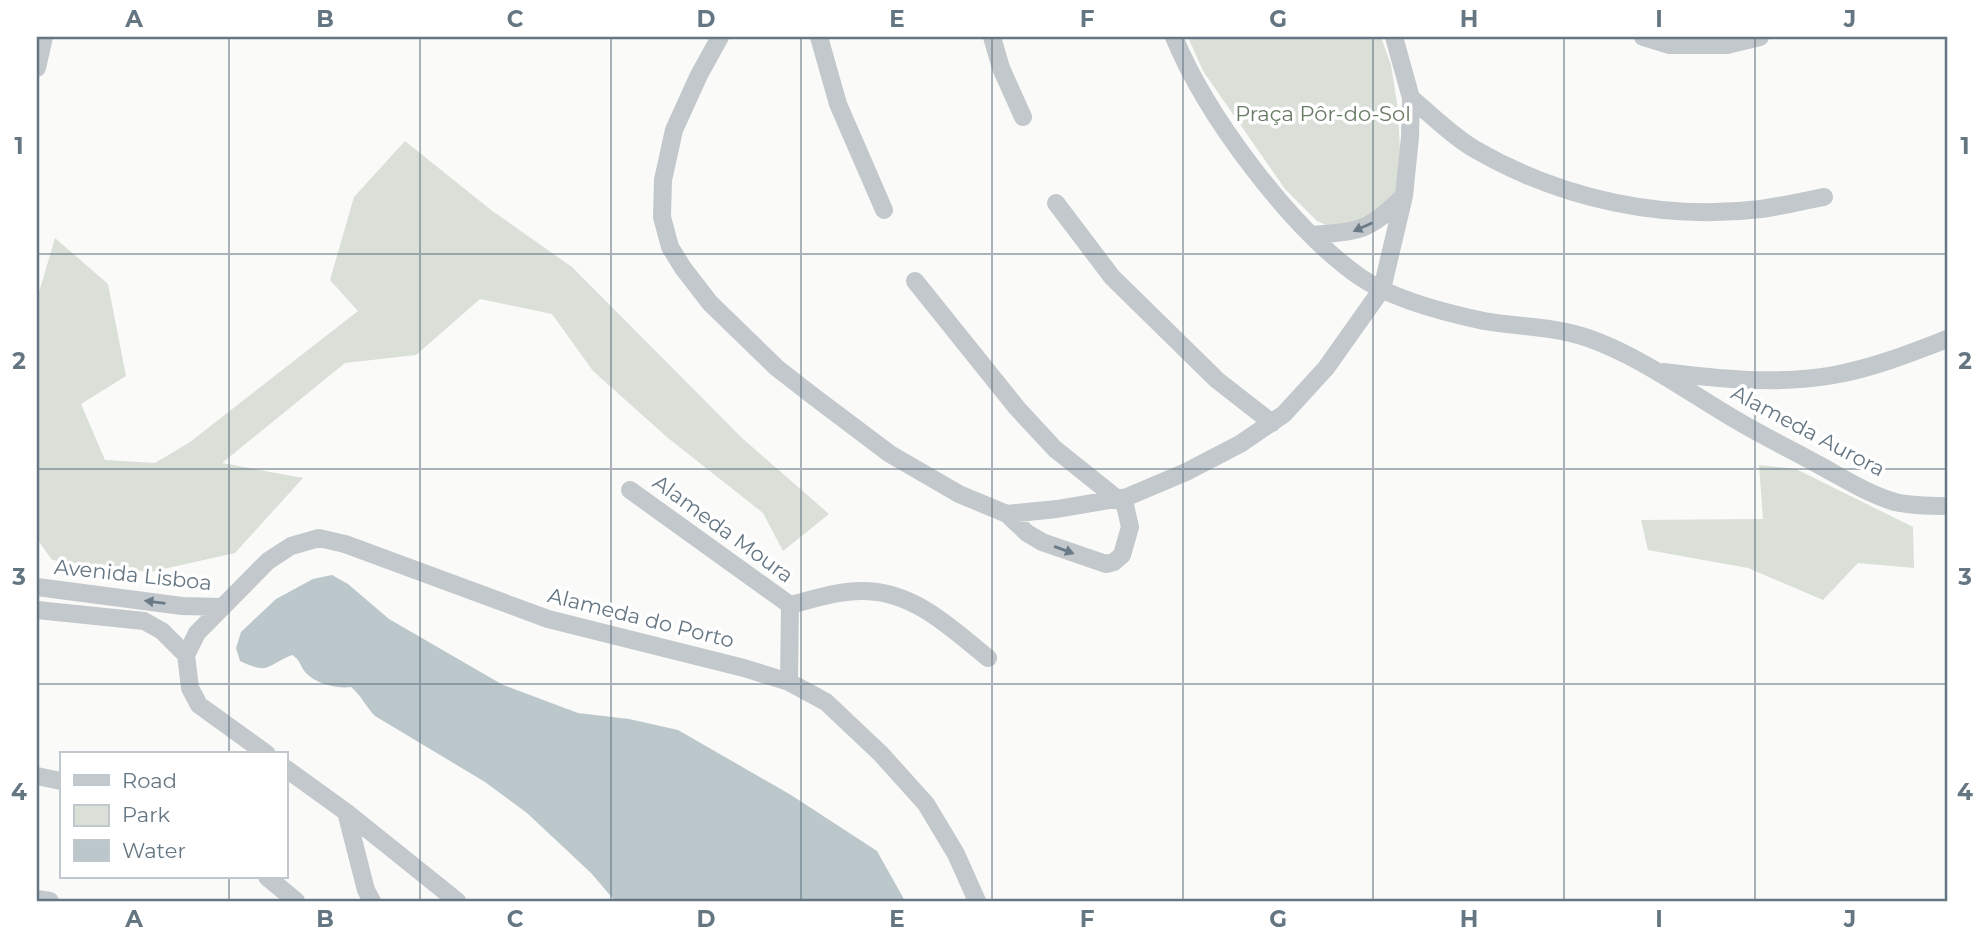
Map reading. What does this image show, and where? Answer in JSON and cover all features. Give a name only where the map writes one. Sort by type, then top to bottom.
[{"type":"street","points":[[37,68],[44,37]]},
{"type":"street","points":[[720,37],[674,130],[663,180],[662,217],[670,247],[683,268],[710,303],[767,359],[890,454],[959,494],[1007,514],[1027,533],[1042,542],[1111,564],[1122,555],[1130,527],[1128,511],[1118,497],[1055,449],[1017,408],[915,281]]},
{"type":"street","points":[[819,37],[838,104],[884,210]]},
{"type":"street","points":[[992,37],[1001,68],[1023,117]]},
{"type":"street","points":[[1174,37],[1212,108],[1280,201],[1312,235],[1360,277],[1382,289]]},
{"type":"street","points":[[1007,514],[1126,497],[1186,472],[1240,444],[1272,423],[1284,414],[1326,368],[1382,289],[1404,196],[1411,98],[1394,37]]},
{"type":"street","points":[[1643,37],[1670,45],[1727,45],[1760,37]]},
{"type":"street","points":[[1411,98],[1475,150],[1570,193],[1655,209],[1708,211],[1759,209],[1824,197]]},
{"type":"street","points":[[1312,235],[1349,233],[1364,229],[1382,217],[1404,196]]},
{"type":"street","points":[[1056,203],[1121,286],[1217,380],[1272,423]]},
{"type":"street","name":"Alameda Aurora","points":[[1382,289],[1484,321],[1550,328],[1586,337],[1625,352],[1734,419],[1861,488],[1894,502],[1918,506],[1947,506]]},
{"type":"street","points":[[1656,371],[1721,379],[1779,381],[1824,376],[1896,358],[1947,339]]},
{"type":"street","name":"Alameda Moura","points":[[630,490],[790,606]]},
{"type":"street","name":"Alameda do Porto","points":[[186,655],[197,633],[268,561],[291,546],[319,538],[345,544],[548,619],[744,668],[789,682],[826,702],[881,754],[926,804],[956,854],[977,901]]},
{"type":"street","name":"Avenida Lisboa","points":[[37,587],[182,606],[223,607]]},
{"type":"street","points":[[789,682],[790,606],[828,595],[865,591],[889,595],[921,606],[988,659]]},
{"type":"street","points":[[37,610],[144,621],[162,631],[186,655],[190,688],[199,705],[264,752]]},
{"type":"street","points":[[287,769],[346,812],[457,901]]},
{"type":"street","points":[[37,776],[60,781]]},
{"type":"street","points":[[346,812],[366,890],[372,901]]},
{"type":"street","points":[[268,878],[296,901]]},
{"type":"street","points":[[37,899],[50,901]]},
{"type":"green space","name":"Praça Pôr-do-Sol","points":[[1188,37],[1381,37],[1391,65],[1398,109],[1400,150],[1398,186],[1393,204],[1377,219],[1336,229],[1317,221],[1285,189],[1203,71]]},
{"type":"green space","points":[[405,141],[491,210],[572,267],[742,438],[829,514],[783,551],[763,513],[668,438],[593,371],[552,314],[480,299],[416,355],[345,363],[222,463],[303,478],[235,553],[150,572],[52,560],[37,539],[37,299],[55,238],[108,284],[126,376],[81,404],[105,460],[155,463],[190,442],[358,311],[330,280],[354,197]]},
{"type":"green space","points":[[1759,465],[1796,469],[1913,527],[1914,568],[1858,563],[1823,600],[1748,568],[1648,550],[1641,520],[1763,519]]},
{"type":"water","points":[[332,575],[348,584],[389,619],[503,685],[578,713],[629,719],[678,730],[791,795],[877,851],[905,901],[615,901],[591,873],[527,813],[485,782],[375,716],[351,687],[334,686],[315,680],[292,655],[263,668],[240,661],[236,648],[241,632],[276,599],[313,579]]}]
